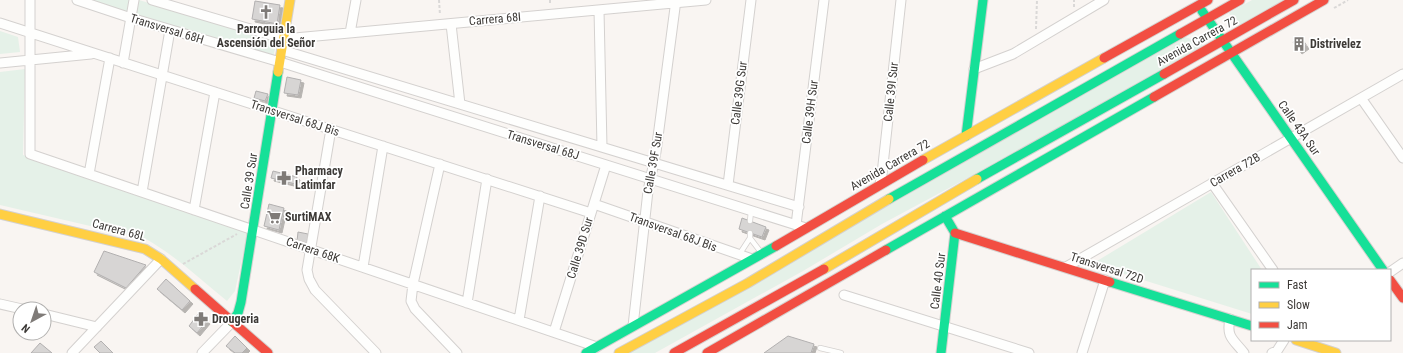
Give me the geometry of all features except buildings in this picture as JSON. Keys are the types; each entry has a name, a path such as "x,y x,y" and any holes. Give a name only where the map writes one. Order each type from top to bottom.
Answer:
{"main road":[{"name":"Calle 39 Sur","path":"232,322 238,313 241,302 290,0"},
{"path":"966,136 983,0"},
{"name":"Avenida Carrera 72","path":"586,353 762,254 880,184 1096,62 1196,3 1208,0"},
{"name":"Avenida Carrera 72","path":"619,353 772,270 845,225 1037,114 1240,0"},
{"name":"Avenida Carrera 72","path":"674,353 844,258 956,191 1080,120 1294,0"},
{"path":"707,353 1324,0"},
{"name":"Calle 43A Sur","path":"1196,3 1382,269"},
{"path":"1037,114 1096,62"},
{"path":"1080,120 1140,104"},
{"name":"Carrera 68L","path":"0,214 145,249 161,259 268,353"},
{"path":"945,216 955,233"},
{"name":"Transversal 72D","path":"955,233 1251,326"},
{"name":"Calle 40 Sur","path":"941,353 955,233"},
{"path":"1391,281 1403,298"},
{"path":"656,313 698,310"},
{"path":"1299,341 1332,352"}],"street":[{"path":"30,0 30,60"},
{"name":"Transversal 68H","path":"77,0 170,30 280,62"},
{"path":"123,62 134,0"},
{"name":"Transversal 68H","path":"152,0 284,39"},
{"path":"350,33 356,0"},
{"name":"Carrera 68I","path":"284,39 599,10 677,1 706,0"},
{"name":"Calle 39G Sur","path":"728,185 750,0"},
{"name":"Calle 39H Sur","path":"796,225 824,0"},
{"name":"Calle 39I Sur","path":"880,184 901,0"},
{"path":"974,69 1013,54 1104,0"},
{"name":"Calle 39F Sur","path":"633,326 644,222 677,1"},
{"path":"599,10 602,147"},
{"name":"Transversal 68J Bis","path":"0,23 540,196 644,222 752,259"},
{"path":"451,24 460,104"},
{"path":"142,192 170,30"},
{"name":"Transversal 68J","path":"282,50 799,207"},
{"path":"0,63 96,54"},
{"path":"89,174 110,58"},
{"name":"Carrera 68K","path":"30,60 30,154 597,347"},
{"name":"Transversal 68J","path":"280,62 806,228"},
{"name":"Carrera 72B","path":"1066,267 1403,74"},
{"path":"194,210 215,92"},
{"path":"1361,98 1403,158"},
{"path":"331,129 307,270 311,285 376,353"},
{"path":"363,267 383,146"},
{"path":"440,164 413,284 411,301 415,309 457,353"},
{"name":"Calle 39D Sur","path":"554,332 606,165"},
{"path":"467,302 487,179"},
{"path":"1212,183 1272,269"},
{"path":"519,320 540,196"},
{"path":"72,353 161,259"},
{"path":"1391,271 1403,263"},
{"path":"1082,353 1104,280"},
{"path":"844,295 1029,353"},
{"path":"0,304 12,307"},
{"path":"52,316 97,327"},
{"path":"1230,319 1227,330 1230,336 1244,353 1249,353"},
{"name":"Calle 39 Sur","path":"202,353 232,322"},
{"path":"1272,353 1277,351 1283,341"},
{"path":"1322,341 1332,352"}],"lane":[{"path":"750,221 751,210"},
{"path":"739,255 750,238 750,233"},
{"path":"750,238 762,254"},
{"path":"820,348 841,353"}],"path":[{"path":"439,0 440,25"},
{"path":"1036,40 1037,0"},
{"path":"181,265 239,233"}],"shaded area":[{"path":"82,0 139,0 277,41 273,57"},
{"path":"1252,0 1283,0 1238,28 1229,13"},
{"path":"0,31 18,37 20,52 0,54"},
{"path":"1185,37 1200,42 1203,46 990,166 882,224 803,271 655,353 629,353"},
{"path":"25,69 23,155 248,231 235,291 227,301 178,261 146,239 0,205 0,72"},
{"path":"1211,192 1261,269 1251,269 1251,314 1092,264"}],"traffic: fast":[{"path":"966,136 983,0"},
{"path":"1202,11 1382,269"},
{"path":"889,199 1180,34"},
{"path":"232,322 238,313 241,302 278,72"},
{"path":"977,179 1164,74"},
{"path":"886,250 1154,97"},
{"path":"941,353 955,233 945,216"},
{"path":"586,353 776,246"},
{"path":"1110,282 1251,326"}],"traffic: slow":[{"path":"278,72 290,0"},
{"path":"923,160 1104,58"},
{"path":"824,269 977,179"},
{"path":"619,353 748,283 889,199"},
{"path":"0,214 145,249 161,259 195,289"},
{"path":"1299,341 1336,353"}],"traffic: jam":[{"path":"1104,58 1208,0"},
{"path":"1180,34 1240,0"},
{"path":"1164,74 1294,0"},
{"path":"1154,97 1324,0"},
{"path":"776,246 923,160"},
{"path":"955,233 1110,282"},
{"path":"707,353 886,250"},
{"path":"674,353 824,269"},
{"path":"1391,281 1403,298"},
{"path":"195,289 268,353"}],"place":[{"name":"Parroguia la Ascensión del Señor","path":"266,12"},
{"name":"Distrivelez","path":"1299,44"},
{"name":"Pharmacy Latimfar","path":"284,178"},
{"name":"SurtiMAX","path":"274,217"},
{"name":"Drougeria","path":"201,319"}]}
